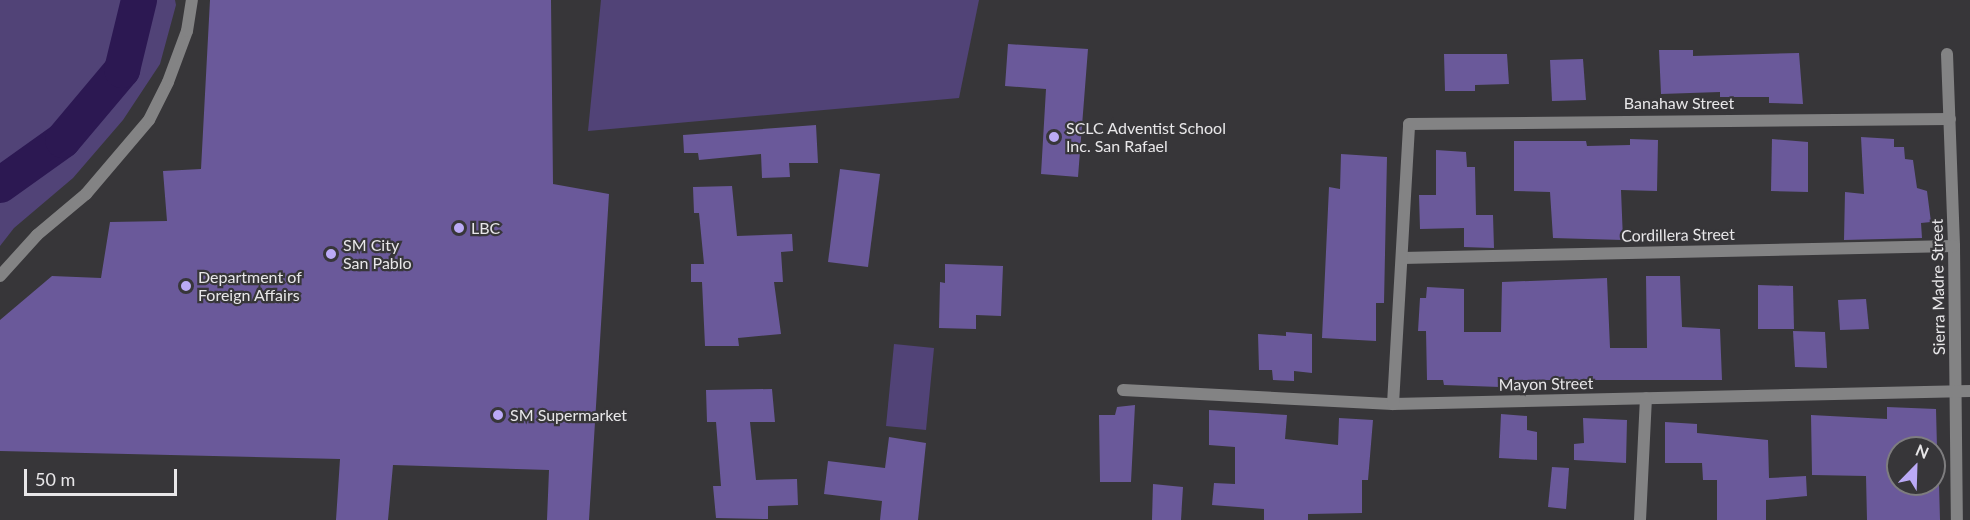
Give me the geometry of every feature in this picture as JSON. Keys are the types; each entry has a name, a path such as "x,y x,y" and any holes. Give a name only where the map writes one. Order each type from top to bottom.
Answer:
{"street":[{"path":"0,276 37,235 86,194 148,120 168,82 187,31 192,0"},
{"name":"Sierra Madre Street","path":"1947,54 1954,246 1957,520"},
{"name":"Banahaw Street","path":"1402,258 1409,124 1950,119"},
{"name":"Cordillera Street","path":"1402,258 1954,246"},
{"path":"1393,404 1402,258"},
{"name":"Mayon Street","path":"1123,390 1393,404 1970,391"},
{"path":"1640,520 1646,398"}],"shaded area":[{"path":"0,0 175,0 176,5 160,64 123,120 73,178 14,228 0,246"},
{"path":"601,0 979,0 959,98 588,131"},
{"path":"894,344 934,348 926,430 886,426"}],"building":[{"name":"SM City San Pablo","path":"210,0 551,0 553,184 609,194 589,520 547,520 549,470 393,465 388,520 336,520 340,459 0,451 0,320 52,276 101,278 110,222 167,221 163,171 201,169"},
{"path":"1008,44 1088,49 1078,177 1041,174 1046,89 1005,86"},
{"path":"1659,50 1693,50 1693,56 1799,53 1803,104 1769,103 1769,97 1720,97 1720,92 1661,94"},
{"path":"1444,54 1507,54 1509,84 1475,85 1475,91 1445,91"},
{"path":"1583,59 1586,100 1552,101 1550,60"},
{"path":"816,125 818,163 789,163 790,177 762,178 761,154 699,160 698,153 684,153 683,135"},
{"path":"1861,137 1894,139 1894,147 1904,147 1905,159 1913,160 1917,188 1927,191 1931,222 1921,223 1922,238 1844,240 1845,192 1864,194"},
{"path":"1630,139 1658,140 1657,191 1621,190 1623,240 1553,238 1550,192 1514,191 1514,141 1586,141 1587,146 1630,145"},
{"path":"1772,139 1808,142 1808,192 1771,191"},
{"path":"1436,150 1466,152 1467,167 1475,167 1476,215 1493,215 1494,248 1464,247 1464,228 1420,229 1419,195 1436,195"},
{"path":"1341,154 1387,157 1384,303 1376,303 1376,341 1322,338 1329,187 1340,189"},
{"path":"840,169 880,174 868,267 828,262"},
{"path":"732,186 737,236 792,234 793,251 781,252 783,282 774,282 781,334 738,338 739,346 705,346 702,282 691,282 691,264 704,264 699,213 694,213 693,187"},
{"path":"945,264 1003,266 1001,316 976,315 976,329 939,328 940,282 945,283"},
{"path":"1646,276 1680,276 1682,327 1720,329 1722,380 1499,380 1500,387 1444,385 1443,380 1427,380 1426,331 1418,331 1420,298 1426,298 1427,287 1464,289 1464,332 1501,332 1502,282 1607,278 1610,348 1647,348"},
{"path":"1758,285 1793,286 1794,329 1758,329"},
{"path":"1866,299 1869,329 1840,330 1838,300"},
{"path":"1793,331 1825,332 1827,368 1795,367"},
{"path":"1286,332 1312,334 1312,373 1294,371 1294,381 1273,380 1272,370 1259,370 1258,334 1286,336"},
{"path":"772,389 775,422 750,422 756,480 797,479 798,505 768,506 768,519 716,518 713,486 721,486 716,422 707,422 706,390"},
{"path":"1135,405 1131,482 1100,482 1099,415 1115,415 1117,407"},
{"path":"1887,407 1936,409 1937,436 1886,436 1886,496 1939,496 1940,520 1867,520 1866,476 1812,475 1811,415 1887,419"},
{"path":"1209,410 1287,415 1285,439 1338,445 1339,418 1373,420 1368,480 1362,480 1362,513 1308,514 1308,520 1264,520 1264,509 1212,505 1214,483 1235,484 1235,447 1209,445"},
{"path":"1501,414 1527,416 1527,430 1537,432 1537,460 1499,458"},
{"path":"1583,418 1627,420 1626,463 1574,460 1574,444 1584,443"},
{"path":"1665,422 1697,424 1697,433 1768,440 1769,478 1806,476 1807,496 1766,500 1766,520 1717,520 1717,480 1703,480 1702,463 1665,463"},
{"path":"889,437 926,443 918,520 880,520 882,501 824,494 828,461 885,468"},
{"path":"1552,467 1569,468 1566,509 1548,507"},
{"path":"1153,484 1183,487 1181,520 1152,520"}],"waterway":[{"path":"0,185 63,140 122,70 139,0"}],"place":[{"name":"SCLC Adventist School Inc. San Rafael","path":"1054,137"},
{"name":"LBC","path":"459,228"},
{"name":"SM City San Pablo","path":"331,254"},
{"name":"Department of Foreign Affairs","path":"186,286"},
{"name":"SM Supermarket","path":"498,415"}]}
